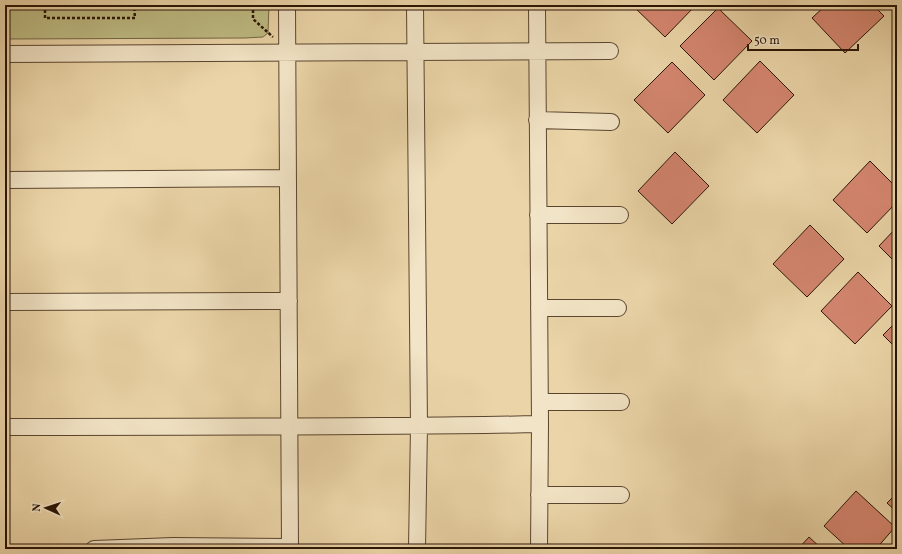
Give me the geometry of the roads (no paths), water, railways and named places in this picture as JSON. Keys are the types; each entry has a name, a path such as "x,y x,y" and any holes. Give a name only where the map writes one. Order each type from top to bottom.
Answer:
{"street":[{"path":"94,549 290,548 287,5"},
{"path":"415,5 419,426 417,549"},
{"path":"537,5 540,402 539,549"},
{"path":"5,54 610,51"},
{"path":"538,120 611,122"},
{"path":"5,180 288,178"},
{"path":"538,215 620,215"},
{"path":"5,302 289,301"},
{"path":"539,308 618,308"},
{"path":"540,402 621,402"},
{"path":"5,426 419,426 540,424"},
{"path":"539,495 621,495"}]}
